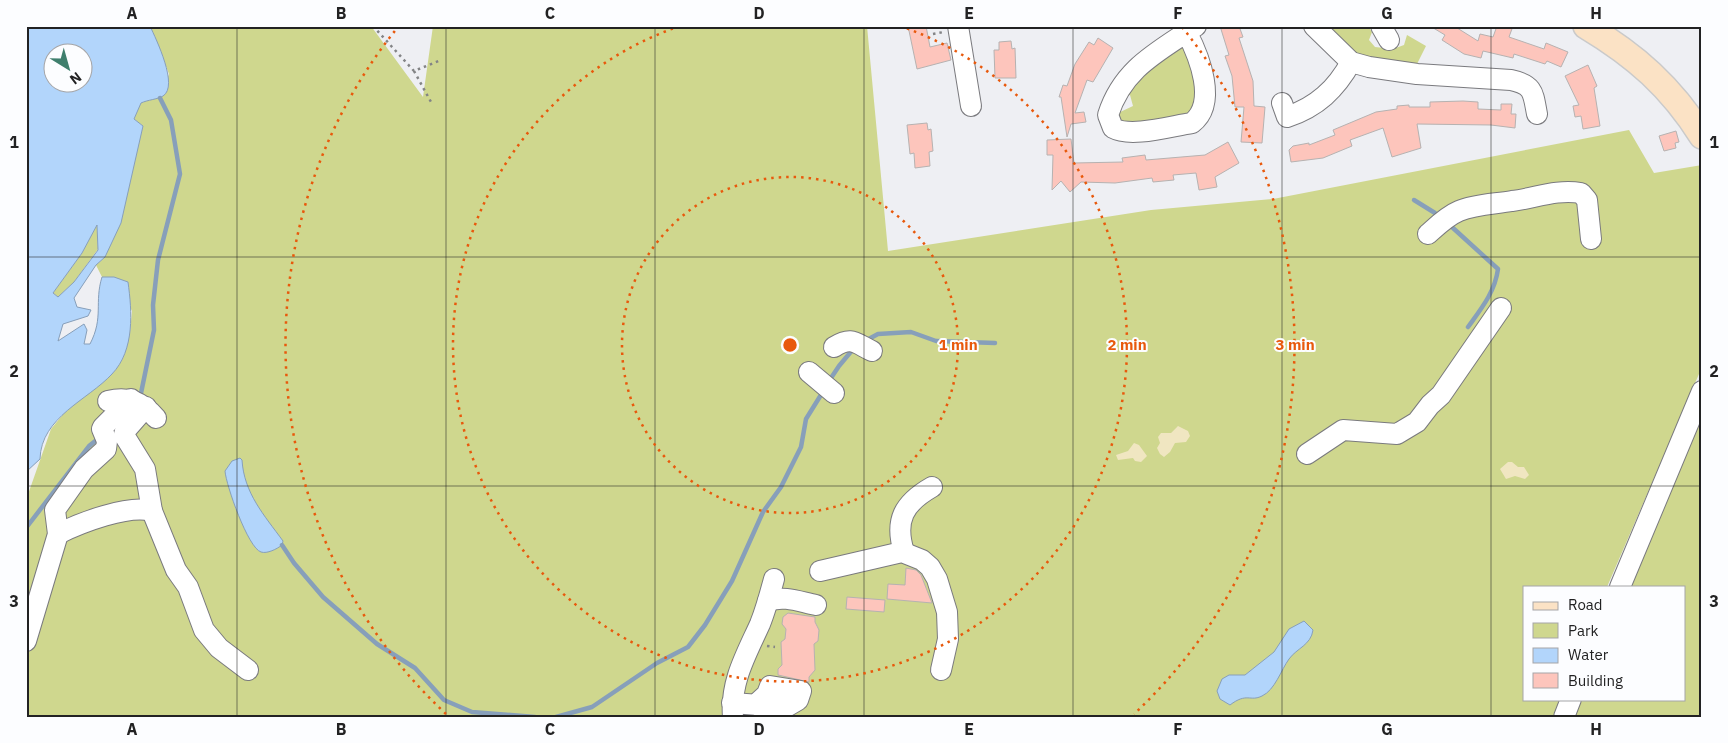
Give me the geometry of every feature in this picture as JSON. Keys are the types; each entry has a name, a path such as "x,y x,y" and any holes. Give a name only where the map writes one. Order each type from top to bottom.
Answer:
{"main road":[{"path":"1586,26 1630,56 1662,83 1676,98 1702,136"}],"street":[{"path":"958,26 971,106"},
{"path":"1314,26 1350,62 1416,74 1523,82 1531,89 1537,114"},
{"path":"1191,30 1204,82 1203,109 1199,118 1192,123 1137,131 1121,132 1113,128 1108,115 1123,82 1151,56 1191,30"},
{"path":"1282,103 1287,117 1302,112 1319,102 1337,84 1350,62"},
{"path":"1428,234 1448,217 1474,206 1517,201 1540,194 1573,192 1581,193 1587,200 1591,240"},
{"path":"1307,454 1343,430 1397,434 1418,422 1430,405 1441,395 1501,308"},
{"path":"834,346 843,341 863,346"},
{"path":"1620,586 1702,391"},
{"path":"108,401 119,398 141,405"},
{"path":"26,640 58,534 55,510 84,469 106,449 108,445 103,427 141,405"},
{"path":"141,405 124,435 145,469 152,511 176,570 188,587 204,630 219,648 248,670"},
{"path":"904,552 899,525 904,512 918,496 932,487"},
{"path":"58,534 71,527 119,513 146,509 152,511"},
{"path":"820,571 850,565 875,556 904,552 922,560 930,567 937,579 949,621 946,649 941,670"},
{"path":"756,704 732,710 736,676 768,601 774,579"},
{"path":"768,601 777,598 790,598 816,605"},
{"path":"1564,717 1571,700"}],"path":[{"path":"373,26 414,71 431,102"},
{"path":"414,71 441,60"}],"green space":[{"path":"150,26 371,26 423,97 433,26 867,26 888,251 1151,210 1273,199 1629,130 1654,173 1702,165 1702,367 1607,586 1523,586 1523,700 1560,700 1553,717 26,717 26,500 51,429 64,413 113,373 123,358 130,332 132,311 114,277 102,277 96,265 105,257 143,126 134,119 140,103 153,97 160,98 169,74"},
{"path":"1325,26 1368,26 1372,32 1369,40 1375,47 1393,49 1404,45 1407,35 1426,46 1416,66 1367,59 1345,49"},
{"path":"1183,46 1185,47 1198,91 1189,117 1122,124 1116,114 1133,106 1130,95 1126,96 1137,78"},
{"path":"97,224 98,249 74,282 58,297 53,293 82,253"},
{"path":"1702,414 1702,717 1573,717 1580,700 1686,700 1686,586 1628,586"}],"sand":[{"path":"1178,426 1188,431 1190,436 1186,442 1175,443 1170,452 1164,457 1157,448 1160,443 1158,437 1161,433 1171,433"},
{"path":"1134,443 1139,445 1147,456 1141,462 1135,461 1133,458 1118,460 1116,455 1128,451"},
{"path":"1508,462 1512,462 1518,467 1524,467 1529,475 1525,479 1515,476 1506,479 1500,469"}],"water":[{"path":"26,26 150,26 168,73 169,83 167,91 161,97 141,103 134,119 143,126 121,223 105,257 96,265 74,298 77,307 91,310 88,316 63,324 58,341 84,324 87,330 84,344 90,344 97,326 102,277 114,277 128,282 131,318 125,354 112,374 67,410 48,432 42,444 40,459 26,472","holes":["97,225 98,250 74,282 58,297 53,293 82,253"]},
{"path":"240,458 247,483 256,503 283,541 282,545 275,550 261,552 256,548 238,515 225,471 232,461"},
{"path":"1304,621 1313,630 1310,639 1292,655 1267,693 1258,698 1240,699 1230,705 1220,699 1217,691 1222,679 1229,675 1245,675 1274,652 1289,629"}],"building":[{"path":"908,26 926,26 930,47 947,43 951,60 917,69"},
{"path":"1220,26 1239,26 1243,37 1239,38 1253,81 1254,106 1265,107 1262,143 1241,142 1244,107 1235,107 1232,76 1225,56 1229,55"},
{"path":"1430,26 1454,26 1478,41 1480,34 1493,37 1497,26 1513,26 1509,37 1544,49 1546,43 1568,52 1561,67 1547,61 1545,64 1514,54 1513,58 1483,51 1481,58 1464,54 1442,40 1445,35"},
{"path":"1098,38 1113,48 1093,82 1087,80 1075,113 1084,112 1086,122 1071,124 1067,137 1061,97 1059,97 1063,85 1067,86 1075,64 1089,42 1094,45"},
{"path":"1011,41 1012,49 1015,48 1016,78 995,78 994,50 999,50 999,42"},
{"path":"1588,65 1597,86 1594,88 1600,126 1583,129 1581,116 1575,117 1573,106 1579,105 1565,76"},
{"path":"1430,102 1478,102 1478,109 1501,110 1501,104 1512,104 1511,114 1516,114 1515,128 1491,125 1417,124 1421,148 1392,157 1383,128 1350,140 1352,146 1323,158 1291,162 1289,150 1293,146 1309,143 1309,145 1335,135 1333,130 1376,112 1397,109 1397,106 1430,107"},
{"path":"927,123 928,130 931,129 933,151 929,152 930,166 915,168 914,153 910,154 907,125"},
{"path":"1676,131 1679,142 1675,143 1676,148 1664,151 1659,136"},
{"path":"1071,139 1074,163 1123,162 1122,158 1145,155 1146,160 1205,155 1228,142 1239,163 1215,177 1217,187 1199,190 1196,173 1173,175 1174,180 1153,182 1152,178 1115,183 1081,182 1070,192 1061,181 1052,190 1053,155 1047,155 1047,140"},
{"path":"906,568 916,570 921,575 932,603 887,599 888,584 905,585"},
{"path":"847,597 885,600 884,612 846,609"},
{"path":"788,613 815,617 819,630 818,641 814,644 815,670 809,677 809,682 778,675 778,669 782,665 781,642 785,639 786,629 782,624 783,617"}],"waterway":[{"path":"140,398 154,330 153,305 158,260 180,174 171,120 160,98"},
{"path":"1414,200 1435,213"},
{"path":"1453,228 1498,269 1491,293 1468,327"},
{"path":"865,341 878,334 911,332 936,341 995,343"},
{"path":"829,381 854,348"},
{"path":"556,717 592,707 657,663 688,647 705,625 732,581 763,512 781,487 801,447 806,419 824,390"},
{"path":"26,528 89,446 99,438"},
{"path":"282,545 294,563 323,597 377,644 415,668 444,700 472,712 535,717"}]}
